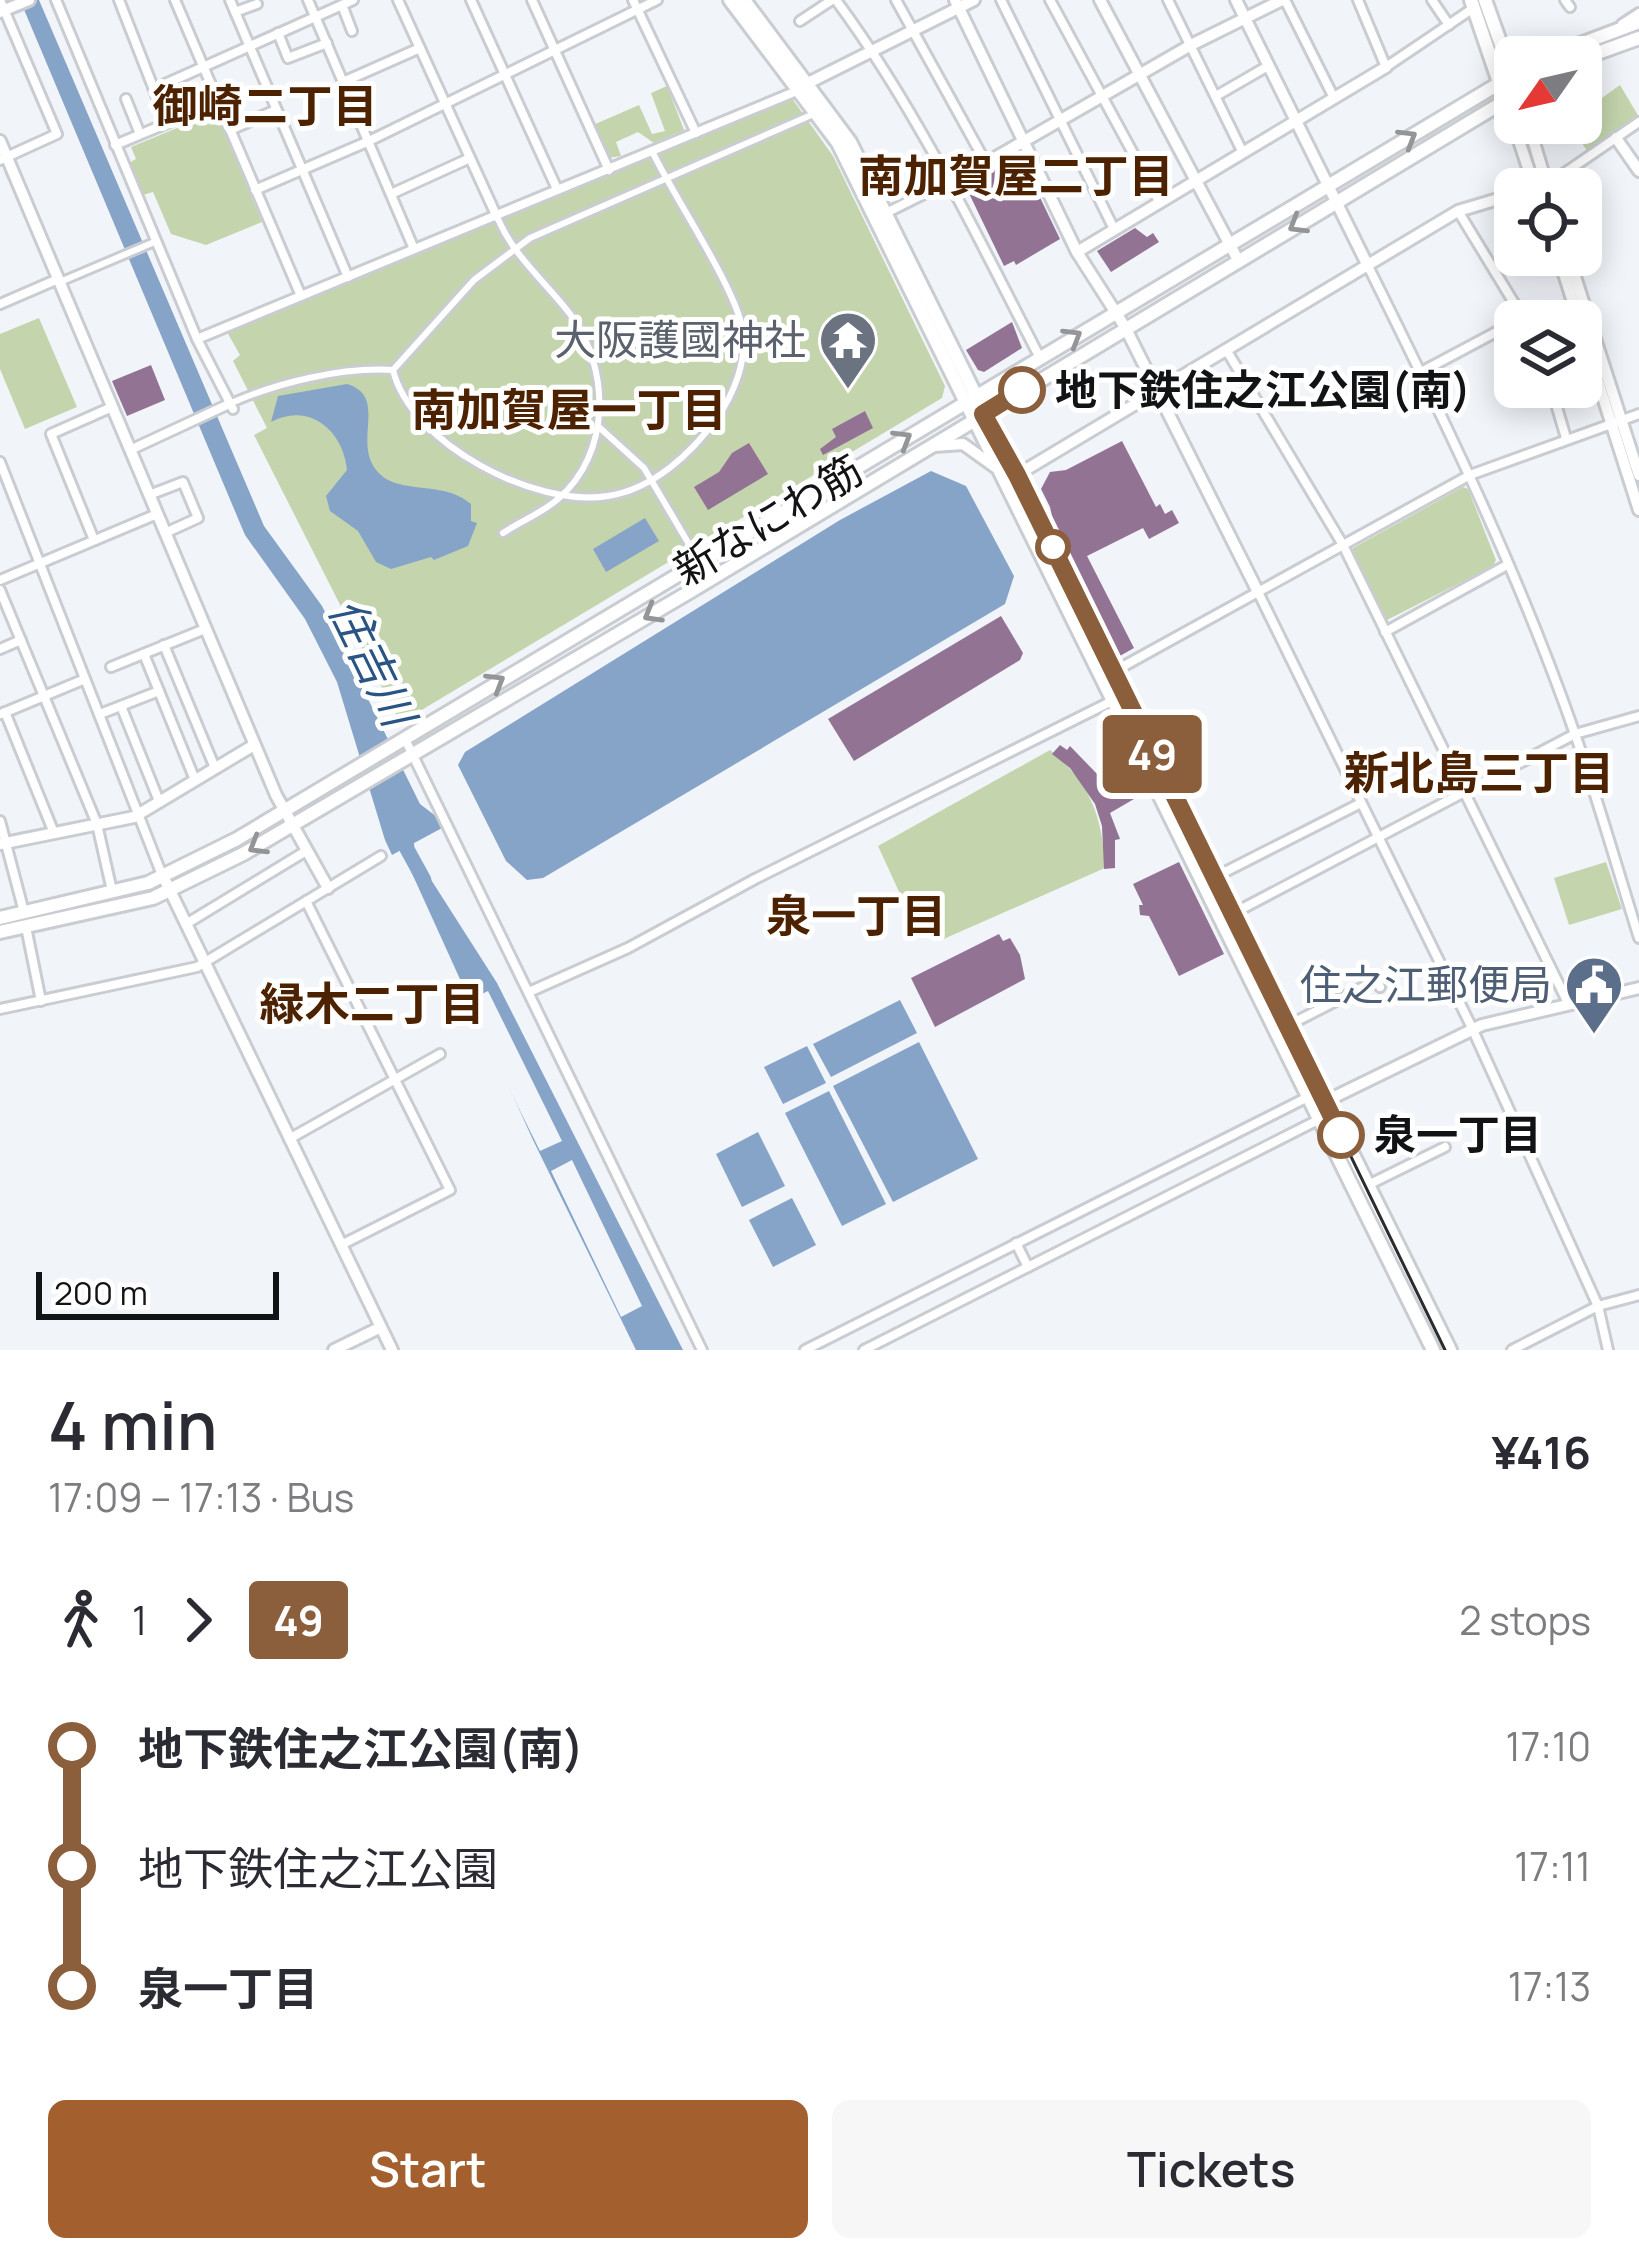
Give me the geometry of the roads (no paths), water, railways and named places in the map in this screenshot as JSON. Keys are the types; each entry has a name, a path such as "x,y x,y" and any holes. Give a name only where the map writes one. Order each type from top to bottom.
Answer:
{"main road":[{"path":"730,0 803,87"},
{"path":"744,0 838,143 879,216 968,400 1017,475 1450,1350"},
{"path":"1477,3 1494,42"},
{"path":"1598,36 1639,22"},
{"path":"1602,51 1639,41"},
{"name":"新なにわ筋","path":"0,932 163,876 283,810 1494,88"},
{"name":"新なにわ筋","path":"0,918 25,920 124,907 169,890 292,825 1494,108"},
{"path":"978,418 995,466 1433,1350"}],"street":[{"path":"3,159 57,134 4,8 29,0"},
{"path":"56,0 196,339 229,406"},
{"path":"119,0 166,123"},
{"path":"175,0 301,296"},
{"path":"230,0 348,277"},
{"path":"308,0 414,249"},
{"path":"154,88 353,0"},
{"path":"398,0 512,250 585,338 596,368 600,428 563,496 503,533"},
{"path":"471,0 557,189"},
{"path":"532,0 609,170"},
{"path":"256,190 446,104 636,4 657,0"},
{"path":"800,21 834,0 874,51 949,181 1040,358"},
{"path":"896,0 986,163"},
{"path":"196,339 803,87 957,4 974,0"},
{"path":"1001,0 1115,230"},
{"path":"1050,0 1160,203"},
{"path":"1100,0 1238,260"},
{"path":"1168,0 1243,153"},
{"path":"1236,0 1470,475 1575,734 1639,938"},
{"path":"879,216 1023,143 1244,16 1283,0 1334,98"},
{"path":"1358,0 1386,67"},
{"path":"1432,0 1449,25"},
{"path":"1078,252 1386,67 1477,3"},
{"path":"235,12 257,4"},
{"path":"636,4 696,133"},
{"path":"957,4 1078,252 1125,327 1472,1028 1598,1306 1607,1350"},
{"path":"342,5 352,31"},
{"path":"1610,31 1639,13"},
{"path":"278,33 288,58 327,43"},
{"path":"344,82 420,48"},
{"path":"1216,95 1268,66"},
{"path":"126,99 140,134"},
{"path":"115,145 218,102"},
{"path":"230,130 276,110"},
{"path":"393,370 474,280 554,224 808,116"},
{"path":"1570,168 1639,122"},
{"path":"1616,139 1639,171"},
{"path":"0,140 3,159 254,745 283,810 328,888"},
{"path":"393,370 405,403 458,451 485,467 563,496 608,496 650,481 697,445 729,401 743,332 725,288 652,152"},
{"path":"391,194 470,158"},
{"path":"1017,475 1458,212 1494,201"},
{"path":"1458,212 1508,300"},
{"path":"0,304 150,244"},
{"path":"1574,276 1639,510"},
{"path":"1421,372 1494,334"},
{"path":"1227,351 1343,545 1569,1005"},
{"path":"130,449 256,392 368,368 393,370"},
{"path":"1602,384 1639,476"},
{"path":"94,539 51,434 112,407"},
{"path":"1557,408 1566,438"},
{"path":"1112,672 1470,475 1639,414"},
{"path":"600,428 632,454 693,551"},
{"path":"932,446 963,444 995,466"},
{"path":"0,462 169,890 392,1350"},
{"path":"149,495 183,482 198,518 165,533"},
{"path":"0,580 157,514"},
{"path":"1385,632 1507,565"},
{"path":"0,590 97,824 112,893"},
{"path":"110,667 205,629"},
{"path":"0,649 21,640"},
{"path":"164,646 215,768"},
{"path":"144,654 195,780"},
{"path":"55,833 2,713 85,679"},
{"path":"100,714 159,691"},
{"path":"529,992 628,948 791,860 1112,701"},
{"path":"121,706 159,801"},
{"path":"1232,914 1575,734 1639,716"},
{"path":"400,740 703,1350"},
{"path":"4,843 139,813 254,745"},
{"path":"1214,878 1359,804"},
{"path":"0,821 41,1000"},
{"path":"186,924 306,850"},
{"path":"0,1009 204,963 381,856"},
{"path":"306,902 450,1190 339,1245"},
{"path":"1287,1026 1377,980 1380,987"},
{"path":"805,1350 1307,1097 1324,1102 1472,1028 1639,988"},
{"path":"288,1140 440,1054"},
{"path":"863,1350 1318,1120 1324,1102"},
{"path":"1367,1186 1445,1147"},
{"path":"1016,1243 1028,1267"},
{"path":"1512,1350 1598,1306 1639,1295"},
{"path":"334,1350 379,1328"}],"water":[{"path":"20,0 39,0 264,526 322,606 420,804 437,817 442,828 392,855 337,682 305,619 245,535"},
{"path":"347,384 365,398 367,443 374,467 393,482 446,492 471,504 471,521 477,523 468,546 434,560 391,569 376,562 358,531 330,511 326,496 347,470 331,431 298,415 271,422 278,396"},
{"path":"931,471 966,486 1014,576 1005,604 543,878 527,880 506,861 458,765 465,752 840,520"},
{"path":"645,518 659,541 606,572 593,549"},
{"path":"421,864 497,983 683,1350 636,1350 533,1140 410,869"},
{"path":"900,1000 917,1033 831,1077 813,1044"},
{"path":"919,1042 978,1159 893,1202 833,1086"},
{"path":"807,1046 826,1083 783,1104 764,1067"},
{"path":"829,1091 886,1204 842,1226 785,1113"},
{"path":"758,1132 785,1186 742,1207 716,1154"},
{"path":"792,1198 816,1245 773,1267 749,1220"}],"waterway":[{"name":"住吉川","path":"405,830 407,849 424,880"}],"tram line":[{"path":"1001,446 1445,1350"}],"place":[{"name":"地下鉄住之江公園(南)","path":"1022,390"},
{"name":"大阪護國神社","path":"848,391"},
{"name":"住之江郵便局","path":"1594,1036"},
{"name":"泉一丁目","path":"1341,1135"}],"district":[{"name":"御崎二丁目","path":"265,106"},
{"name":"南加賀屋二丁目","path":"1016,176"},
{"name":"南加賀屋一丁目","path":"569,410"},
{"name":"新北島三丁目","path":"1479,773"},
{"name":"泉一丁目","path":"856,916"},
{"name":"緑木二丁目","path":"372,1004"}]}
